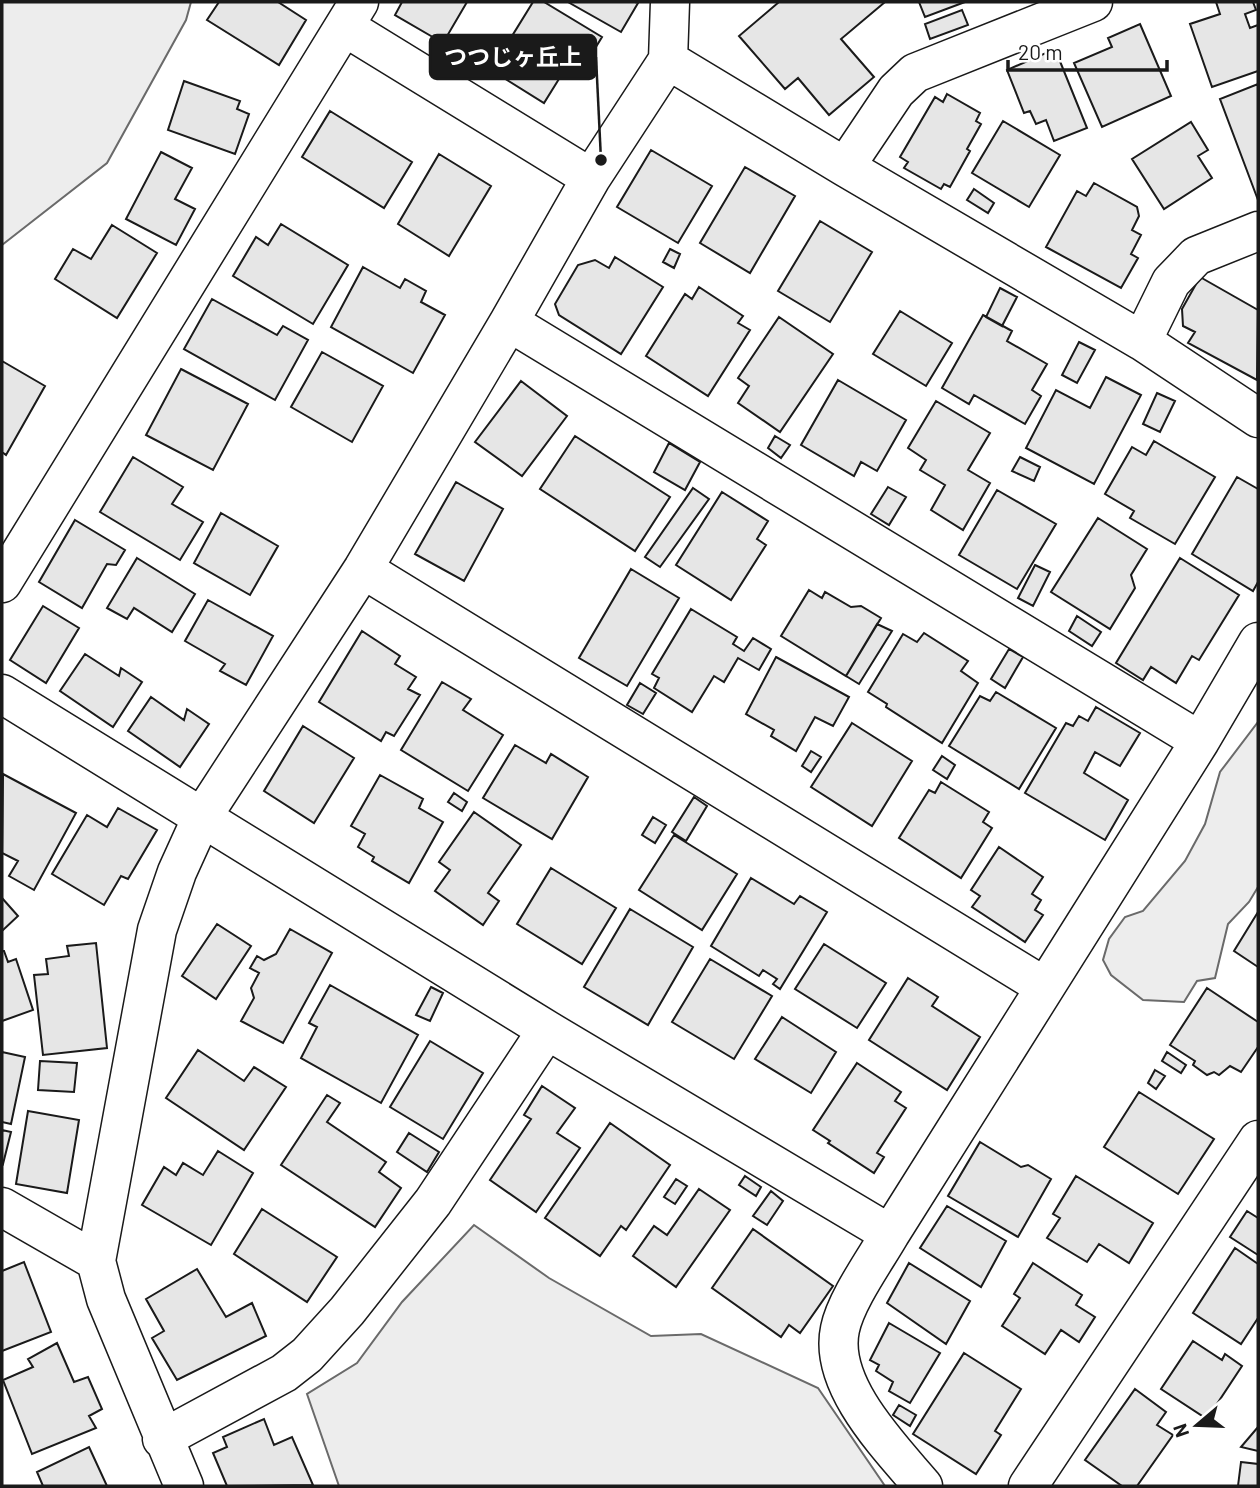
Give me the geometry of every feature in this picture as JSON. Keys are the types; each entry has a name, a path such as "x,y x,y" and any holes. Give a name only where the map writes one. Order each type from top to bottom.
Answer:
{"street":[{"path":"184,1486 162,1439 106,1299 96,1261 157,930 177,873 202,817 363,569 591,178 668,60 670,2"},
{"path":"845,167 896,91 915,73 1093,2"},
{"path":"2,583 352,14 591,178"},
{"path":"668,60 1142,341 1258,418"},
{"path":"1142,341 1171,282 1196,256 1258,231"},
{"path":"509,322 1199,741"},
{"path":"363,569 1045,986"},
{"path":"923,1486 884,1443 847,1380 838,1349 840,1329 846,1311 890,1234 1199,741 1258,642"},
{"path":"2,694 547,1030 890,1234"},
{"path":"162,1439 284,1373 307,1355 347,1311 433,1202 547,1030"},
{"path":"1028,1486 1258,1140"},
{"path":"2,1207 96,1261"}],"shaded area":[{"path":"2,2 191,2 186,20 107,163 2,245"},
{"path":"1258,722 1258,887 1249,902 1228,924 1215,978 1197,981 1184,1002 1143,1000 1111,975 1103,960 1109,939 1125,917 1143,911 1185,861 1205,824 1220,772"},
{"path":"474,1225 549,1278 651,1336 701,1334 818,1388 885,1486 339,1486 307,1394 357,1363 402,1302"}],"building":[{"path":"219,2 278,2 306,20 279,65 207,20"},
{"path":"402,2 467,2 443,43 395,15"},
{"path":"533,2 544,2 602,37 580,73 567,66 544,103 491,70"},
{"path":"568,2 635,2 638,3 621,32"},
{"path":"779,2 885,2 841,39 874,77 829,115 798,78 785,89 739,36"},
{"path":"919,2 965,2 925,17"},
{"path":"1216,2 1253,2 1256,10 1245,14 1250,28 1258,25 1258,71 1212,87 1190,24 1220,14"},
{"path":"962,10 968,25 930,39 925,24"},
{"path":"1140,24 1171,96 1102,127 1074,63 1112,47 1108,38"},
{"path":"1055,49 1087,128 1054,141 1046,120 1036,124 1030,111 1024,113 1007,70"},
{"path":"184,81 240,101 237,109 249,114 235,154 168,130"},
{"path":"1258,84 1258,200 1220,99"},
{"path":"947,94 980,113 976,121 981,124 950,187 944,184 941,189 904,168 908,162 900,157 935,97 943,102"},
{"path":"330,111 412,162 384,208 302,157"},
{"path":"1003,121 1060,155 1029,207 972,173"},
{"path":"1191,122 1208,150 1198,156 1212,178 1164,209 1132,159"},
{"path":"651,150 712,186 678,243 617,207"},
{"path":"161,152 192,168 175,199 195,209 176,245 126,219"},
{"path":"439,154 491,186 449,256 398,224"},
{"path":"745,167 795,196 750,273 700,243"},
{"path":"1094,183 1137,207 1139,216 1132,230 1141,235 1131,254 1138,258 1121,288 1046,247 1077,191 1086,196"},
{"path":"974,189 994,203 988,213 967,200"},
{"path":"820,221 872,252 830,322 778,291"},
{"path":"281,224 348,265 313,324 233,276 256,237 268,245"},
{"path":"112,225 157,253 117,318 55,279 73,249 91,259"},
{"path":"670,249 680,254 674,268 663,262"},
{"path":"615,257 663,287 621,354 559,315 555,304 578,265 595,260 609,268"},
{"path":"363,267 400,288 405,279 426,291 421,302 445,315 413,373 331,327"},
{"path":"1200,277 1258,310 1257,380 1188,343 1195,332 1183,326 1182,309"},
{"path":"699,287 743,316 738,323 750,330 708,396 646,356 685,294 692,299"},
{"path":"1000,288 1017,297 1002,326 986,317"},
{"path":"212,299 277,335 283,326 308,340 275,400 184,349"},
{"path":"900,311 952,343 926,386 873,354"},
{"path":"983,315 1012,331 1007,341 1047,364 1032,390 1041,396 1025,424 974,395 969,404 942,388"},
{"path":"779,317 833,354 780,432 738,403 749,386 738,378"},
{"path":"1079,342 1095,350 1077,383 1062,375"},
{"path":"322,352 383,386 352,442 291,407"},
{"path":"2,361 45,386 6,455 2,452"},
{"path":"181,369 248,404 213,470 146,435"},
{"path":"1106,377 1141,395 1094,484 1026,448 1056,390 1090,408"},
{"path":"838,380 906,420 877,471 861,462 854,476 801,445"},
{"path":"521,381 567,416 522,476 475,442"},
{"path":"1157,393 1175,401 1160,432 1143,424"},
{"path":"936,401 990,433 968,470 990,483 963,530 931,510 945,485 920,470 926,460 908,448"},
{"path":"575,436 670,497 635,551 540,489"},
{"path":"775,436 790,445 781,458 768,448"},
{"path":"1154,441 1215,477 1175,544 1130,518 1134,511 1105,494 1132,447 1146,455"},
{"path":"669,443 700,462 685,490 654,472"},
{"path":"133,457 183,487 172,504 203,522 180,560 100,512"},
{"path":"1020,457 1040,467 1034,481 1012,471"},
{"path":"1237,477 1258,489 1258,582 1253,591 1192,554"},
{"path":"456,482 503,509 464,581 415,554"},
{"path":"888,487 906,497 889,525 871,514"},
{"path":"693,488 709,499 660,567 645,557"},
{"path":"997,490 1056,524 1017,589 959,555"},
{"path":"722,492 768,521 757,539 766,545 731,600 676,565"},
{"path":"221,513 278,546 250,595 194,563"},
{"path":"1098,518 1147,549 1131,575 1135,588 1110,629 1051,592"},
{"path":"75,520 125,550 116,565 107,564 82,608 39,582"},
{"path":"137,558 195,594 172,632 134,608 127,619 107,608"},
{"path":"1180,558 1239,595 1199,660 1192,656 1176,683 1151,667 1143,680 1116,663"},
{"path":"1035,565 1050,572 1033,606 1018,598"},
{"path":"631,569 679,598 627,686 579,658"},
{"path":"809,590 822,598 825,592 851,607 861,606 881,618 846,676 781,636"},
{"path":"208,600 273,636 246,685 220,671 225,664 185,641"},
{"path":"43,606 79,628 46,683 10,660"},
{"path":"691,609 737,637 733,644 744,651 753,638 771,649 759,670 738,658 724,682 714,676 692,712 654,688 659,678 652,674"},
{"path":"1077,616 1101,632 1092,646 1069,631"},
{"path":"877,624 892,631 859,684 846,676"},
{"path":"362,631 400,656 395,664 416,677 408,689 420,695 394,736 386,732 381,741 319,702"},
{"path":"924,633 968,661 961,671 978,683 942,743 886,707 887,704 868,692 903,634 917,642"},
{"path":"1009,649 1023,657 1005,688 991,679"},
{"path":"85,654 119,676 121,668 142,682 113,727 60,691"},
{"path":"776,657 849,697 833,726 815,717 796,751 771,736 774,730 746,714"},
{"path":"442,682 471,699 463,710 503,735 468,791 401,750"},
{"path":"640,683 656,693 643,714 627,705"},
{"path":"996,692 1056,728 1019,789 949,746 980,696 990,701"},
{"path":"151,697 184,720 187,709 209,724 180,767 128,731"},
{"path":"1096,707 1140,733 1120,766 1095,752 1084,773 1128,800 1105,840 1025,793 1066,723 1073,726 1079,716 1088,721"},
{"path":"852,723 912,761 872,826 811,787"},
{"path":"303,726 354,758 314,823 264,791"},
{"path":"515,745 546,763 551,754 588,777 552,839 483,798"},
{"path":"811,751 821,757 811,772 802,766"},
{"path":"942,756 955,765 947,779 933,770"},
{"path":"3,774 76,813 34,890 9,876 18,861 2,853"},
{"path":"380,775 423,799 419,808 443,822 409,883 372,861 374,857 358,847 365,834 351,826"},
{"path":"941,782 989,812 983,822 992,828 961,878 899,838 929,790 935,793"},
{"path":"454,793 467,802 462,811 448,802"},
{"path":"694,797 707,806 686,841 672,832"},
{"path":"118,808 157,830 128,879 121,876 104,905 52,874 87,815 107,827"},
{"path":"474,812 521,845 488,893 499,901 483,925 435,891 450,870 439,862"},
{"path":"653,817 666,825 655,843 642,835"},
{"path":"674,835 737,874 702,930 639,890"},
{"path":"999,847 1043,877 1032,894 1041,900 1035,910 1043,915 1025,942 972,907 980,896 971,890"},
{"path":"551,868 616,908 582,964 517,924"},
{"path":"751,878 794,904 800,896 827,912 780,989 773,984 777,979 763,970 759,976 711,946"},
{"path":"2,898 18,916 2,931"},
{"path":"630,909 693,947 648,1025 584,987"},
{"path":"1258,912 1258,967 1234,951"},
{"path":"217,924 251,946 216,999 182,976"},
{"path":"290,929 332,953 283,1043 241,1021 254,998 251,988 259,973 250,968 257,956 264,960 276,954"},
{"path":"96,943 107,1048 43,1055 34,975 48,974 46,959 69,956 67,946"},
{"path":"824,944 886,983 857,1028 795,989"},
{"path":"2,951 8,962 16,959 33,1010 2,1021"},
{"path":"710,959 772,996 734,1059 672,1022"},
{"path":"908,978 938,997 932,1006 980,1037 947,1090 869,1040"},
{"path":"330,985 418,1035 381,1103 301,1058 317,1027 309,1023"},
{"path":"431,987 443,993 430,1021 416,1015"},
{"path":"1207,988 1258,1022 1258,1047 1241,1072 1230,1066 1219,1075 1214,1072 1207,1075 1193,1065 1195,1061 1170,1045"},
{"path":"782,1017 836,1052 811,1093 755,1059"},
{"path":"430,1041 483,1073 443,1139 390,1107"},
{"path":"198,1050 244,1081 254,1067 286,1087 244,1150 166,1098"},
{"path":"2,1052 25,1057 11,1124 2,1122"},
{"path":"1167,1052 1186,1065 1181,1073 1162,1061"},
{"path":"40,1061 77,1063 74,1092 38,1090"},
{"path":"857,1063 901,1092 895,1101 906,1108 877,1153 884,1157 874,1173 813,1130"},
{"path":"1155,1070 1165,1076 1156,1089 1148,1083"},
{"path":"542,1086 575,1108 557,1133 580,1148 536,1212 490,1180 531,1119 524,1115"},
{"path":"1139,1092 1214,1139 1178,1194 1104,1147"},
{"path":"327,1095 340,1103 327,1122 386,1162 379,1172 401,1188 375,1227 281,1165"},
{"path":"28,1111 79,1120 67,1193 16,1184"},
{"path":"610,1123 670,1165 626,1230 621,1226 600,1256 545,1218"},
{"path":"2,1130 11,1132 3,1164 2,1163"},
{"path":"409,1133 439,1152 427,1172 397,1152"},
{"path":"980,1142 1021,1167 1028,1165 1051,1179 1018,1237 948,1196"},
{"path":"218,1151 253,1173 211,1245 142,1205 164,1167 176,1175 183,1163 203,1175"},
{"path":"745,1176 761,1187 756,1196 739,1185"},
{"path":"1076,1176 1153,1223 1129,1263 1099,1244 1087,1262 1047,1238 1060,1218 1053,1214"},
{"path":"676,1179 687,1186 675,1204 664,1197"},
{"path":"699,1189 730,1210 676,1287 633,1256 654,1226 667,1235"},
{"path":"771,1191 783,1201 767,1225 753,1216"},
{"path":"947,1206 1006,1241 981,1287 920,1248"},
{"path":"262,1209 337,1257 307,1302 234,1254"},
{"path":"1247,1211 1258,1218 1258,1255 1230,1237"},
{"path":"753,1229 833,1286 800,1333 789,1325 781,1337 712,1288"},
{"path":"1235,1248 1258,1264 1258,1318 1241,1344 1193,1313"},
{"path":"24,1262 51,1332 2,1351 2,1271"},
{"path":"909,1263 970,1301 946,1344 887,1303"},
{"path":"1033,1263 1082,1295 1076,1305 1095,1317 1079,1342 1061,1330 1045,1354 1002,1326 1020,1298 1014,1294"},
{"path":"197,1269 226,1317 252,1303 266,1336 177,1380 152,1338 164,1331 146,1299"},
{"path":"889,1323 940,1353 910,1403 889,1391 893,1382 876,1371 879,1365 870,1360"},
{"path":"1193,1341 1222,1360 1225,1354 1242,1366 1207,1419 1161,1389"},
{"path":"57,1343 74,1382 88,1377 102,1409 89,1416 96,1428 32,1454 3,1380 33,1367 28,1359"},
{"path":"964,1353 1021,1389 995,1431 1001,1435 976,1474 913,1434"},
{"path":"1135,1389 1166,1412 1157,1425 1173,1435 1137,1486 1122,1486 1085,1460"},
{"path":"899,1405 916,1415 910,1426 893,1415"},
{"path":"264,1419 274,1445 292,1437 313,1485 227,1486 213,1453 227,1447 223,1437"},
{"path":"1258,1427 1258,1451 1241,1447"},
{"path":"89,1447 107,1486 43,1486 37,1472"},
{"path":"1241,1462 1258,1464 1258,1486 1238,1486"}],"place":[{"name":"つつじヶ丘上","path":"601,160"}]}
